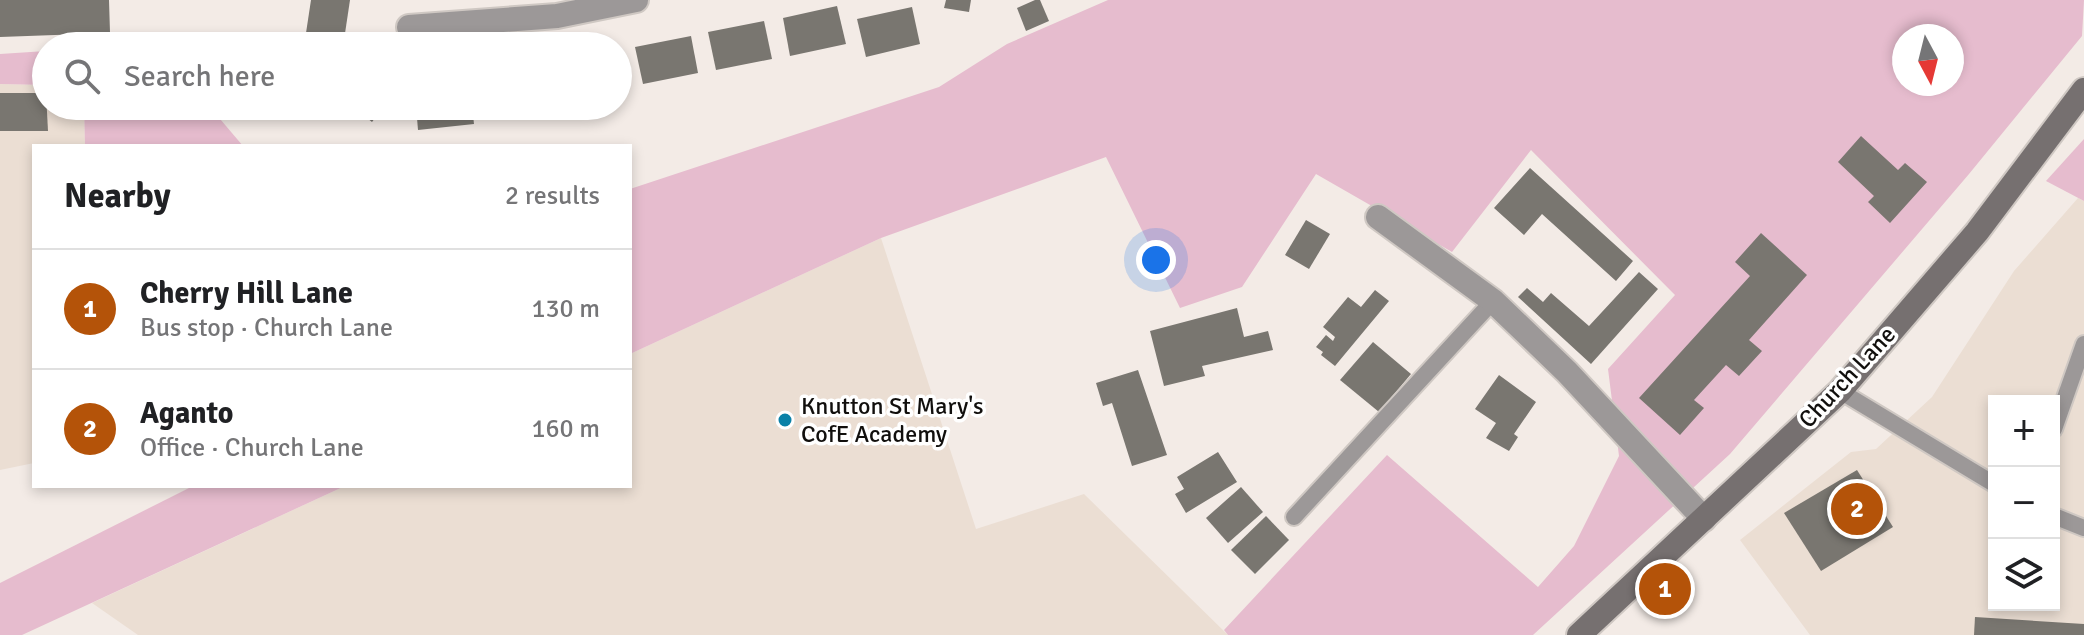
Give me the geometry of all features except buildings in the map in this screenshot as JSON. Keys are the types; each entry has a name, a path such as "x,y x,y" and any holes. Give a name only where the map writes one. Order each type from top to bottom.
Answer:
{"main road":[{"name":"Church Lane","path":"1579,635 1840,391 1977,232 2084,90"}],"street":[{"path":"409,27 636,0"},
{"path":"1378,217 1493,301 1567,372 1704,519"}],"lane":[{"path":"1294,517 1493,301"},
{"path":"2060,412 2084,344"},
{"path":"1840,391 1988,480"},
{"path":"2060,518 2084,528"}],"shaded area":[{"path":"1108,0 2084,0 2082,36 1969,174 1730,454 1533,635 1228,635 1224,630 1387,455 1538,587 1574,546 1619,456 1608,369 1675,295 1531,150 1452,252 1316,174 1242,287 1180,308 1106,157 881,238 632,353 632,188 939,87 1007,44"},
{"path":"32,52 32,85 0,84 0,54"},
{"path":"0,84 32,85 32,120 84,120 85,144 32,144 32,463 0,470"},
{"path":"84,120 221,120 241,144 85,144"},
{"path":"2084,139 2084,201 2046,181"},
{"path":"2078,198 2084,201 2084,635 1810,635 1740,540 1851,452 1876,449 1932,397 2014,271"},
{"name":"Knutton St Mary's CofE Academy","path":"881,238 976,529 1084,494 1228,635 138,635 92,603 341,488 632,488 632,353"},
{"path":"189,488 341,488 22,635 0,635 0,583"}],"place":[{"name":"Knutton St Mary's CofE Academy","path":"785,420"},
{"name":"Aganto","path":"1857,509"},
{"name":"Cherry Hill Lane","path":"1665,589"}]}
